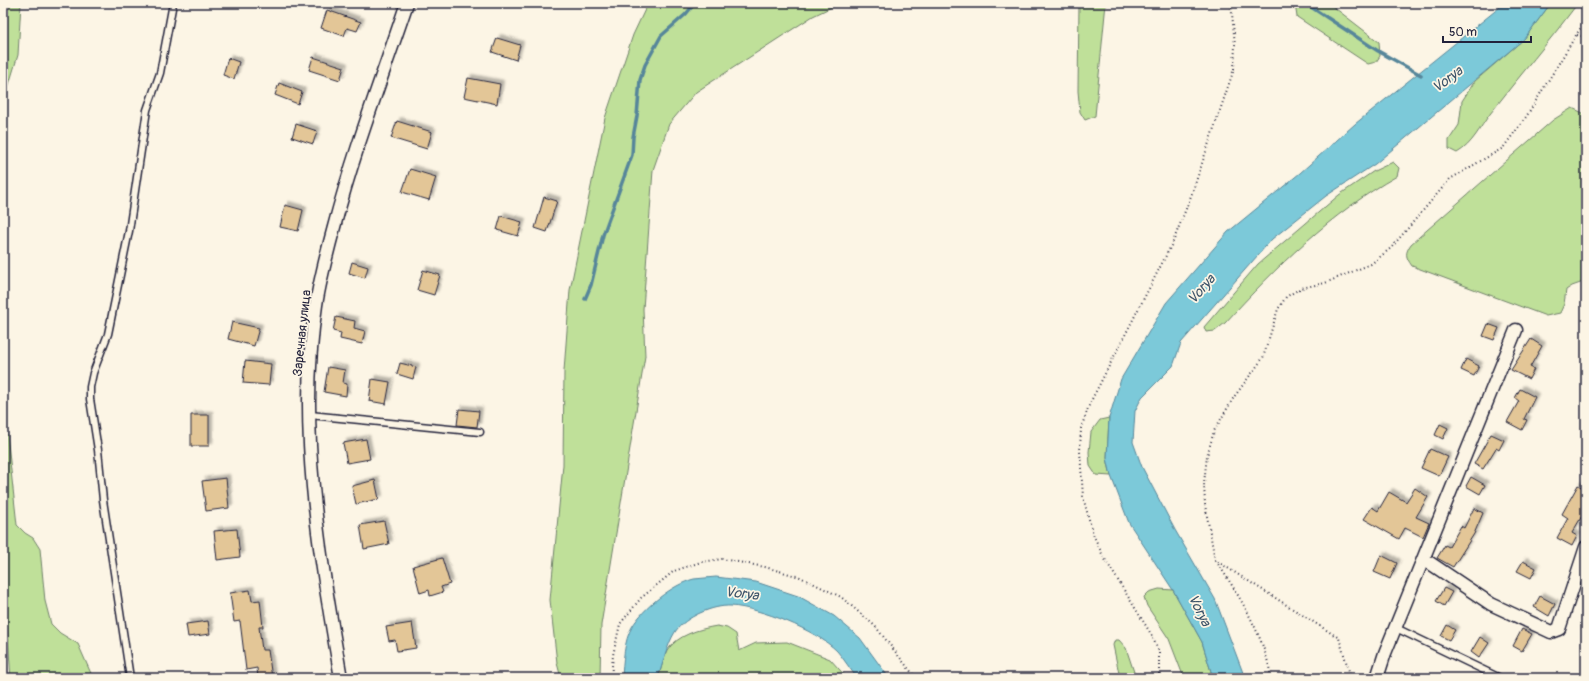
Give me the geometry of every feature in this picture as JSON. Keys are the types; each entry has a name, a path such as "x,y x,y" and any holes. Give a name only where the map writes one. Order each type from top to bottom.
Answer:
{"street":[{"name":"Заречная улица","path":"341,678 314,502 310,458 312,343 316,305 325,260 344,188 407,3"},
{"path":"1378,678 1396,628 1516,330"},
{"path":"1424,559 1491,604 1551,632 1559,629 1586,547"}],"lane":[{"path":"130,678 103,500 98,450 90,400 90,387 93,373 108,334 129,231 146,110 160,73 173,3"},
{"path":"310,415 480,432"},
{"path":"1396,628 1498,677"}],"path":[{"path":"1159,678 1159,652 1151,634 1103,556 1093,534 1083,497 1080,451 1081,428 1090,403 1173,242 1191,196 1234,69 1235,45 1231,3"},
{"path":"1271,678 1269,662 1252,623 1233,586 1215,560 1205,505 1204,483 1214,431 1234,397 1263,358 1278,309 1286,297 1300,288 1325,283 1371,264 1391,248 1450,179 1503,148 1526,117 1586,19"},
{"path":"1577,35 1586,37"},
{"path":"611,678 613,655 620,624 641,598 674,571 700,562 722,559 765,567 800,577 841,597 875,626 916,678"},
{"path":"1215,560 1338,638 1349,676 1351,678"}],"green space":[{"path":"3,3 21,3 18,55 3,104"},
{"path":"648,3 840,3 813,16 696,92 669,124 653,170 643,309 645,356 601,625 600,678 561,678 557,663 550,600 563,465 564,371 570,290 605,118 633,35"},
{"path":"1079,3 1106,3 1095,116 1085,120 1080,112 1078,91"},
{"path":"1296,3 1327,3 1331,5 1379,42 1380,56 1376,62 1368,64 1297,17"},
{"path":"1551,3 1578,3 1490,114 1468,145 1457,153 1449,149 1449,140 1459,125 1462,101 1475,81 1524,39"},
{"path":"1572,108 1583,113 1586,117 1586,281 1566,290 1564,304 1560,313 1546,316 1412,266 1407,255 1411,244 1553,120"},
{"path":"1393,162 1399,168 1397,176 1349,207 1327,224 1284,262 1225,323 1215,331 1206,332 1204,327 1258,264 1339,195 1374,171"},
{"path":"3,398 17,525 33,538 40,549 45,601 51,624 60,633 78,644 93,678 11,678 3,572"},
{"path":"1109,418 1107,458 1111,476 1096,475 1090,466 1089,452 1091,432 1100,420"},
{"path":"1159,589 1173,590 1202,642 1213,678 1184,678 1169,639 1147,606 1144,597 1149,592"},
{"path":"717,626 727,628 736,634 739,651 756,643 787,642 830,659 847,678 658,678 664,657 671,645 682,637 696,631"},
{"path":"1115,640 1119,640 1126,648 1136,678 1120,678 1113,645"}],"water":[{"name":"Vorya","path":"1505,3 1551,3 1524,39 1375,164 1326,196 1272,239 1181,343 1173,366 1142,397 1135,411 1133,442 1142,467 1175,530 1215,599 1245,678 1213,678 1202,642 1173,590 1129,523 1111,476 1107,458 1109,418 1121,379 1166,303 1228,232 1300,173 1355,124"},
{"name":"Vorya","path":"716,577 756,582 798,596 834,616 860,638 889,678 857,678 837,651 816,635 787,621 757,611 724,606 700,613 685,621 675,632 665,654 658,678 622,678 624,652 627,638 632,627 643,612 668,591 677,586 694,579"}],"building":[{"path":"327,10 361,22 357,31 347,28 344,36 321,28"},
{"path":"497,38 520,45 516,60 492,52"},
{"path":"313,57 344,67 340,80 309,70"},
{"path":"228,58 239,62 234,79 223,75"},
{"path":"468,78 500,84 497,104 464,97"},
{"path":"279,83 302,92 298,104 275,95"},
{"path":"397,121 432,132 427,149 391,138"},
{"path":"296,124 317,131 313,144 292,137"},
{"path":"410,169 436,177 429,200 402,192"},
{"path":"544,197 557,201 547,232 535,228"},
{"path":"285,205 303,210 298,231 280,227"},
{"path":"501,216 522,222 518,236 497,230"},
{"path":"352,262 368,267 365,278 349,273"},
{"path":"423,270 440,275 434,295 417,290"},
{"path":"336,317 355,321 354,328 365,331 362,344 340,339 341,333 333,331"},
{"path":"232,322 259,328 254,346 228,339"},
{"path":"1488,324 1499,328 1494,340 1483,336"},
{"path":"1531,339 1542,346 1530,367 1534,369 1529,379 1511,370"},
{"path":"1466,359 1479,366 1474,376 1461,370"},
{"path":"245,361 271,364 269,385 243,383"},
{"path":"400,363 416,367 413,379 397,374"},
{"path":"328,367 345,370 343,383 347,384 346,396 324,392"},
{"path":"372,379 390,382 386,404 369,401"},
{"path":"1520,389 1535,397 1524,419 1527,420 1522,430 1507,422 1519,401 1515,398"},
{"path":"459,409 479,411 477,427 457,425"},
{"path":"191,415 209,415 209,446 191,446"},
{"path":"1440,424 1448,428 1443,439 1435,435"},
{"path":"1491,434 1504,440 1499,450 1496,448 1483,469 1474,464"},
{"path":"366,439 370,459 347,463 343,443"},
{"path":"1430,449 1448,457 1439,476 1421,468"},
{"path":"1471,477 1485,485 1480,494 1466,486"},
{"path":"226,478 229,508 206,511 202,481"},
{"path":"375,480 379,499 356,504 352,486"},
{"path":"1578,485 1586,490 1586,509 1572,533 1577,536 1572,546 1557,538 1568,518 1562,514"},
{"path":"1415,488 1428,497 1416,517 1429,523 1423,537 1405,528 1399,539 1364,519 1372,507 1378,511 1389,492 1406,502"},
{"path":"1474,508 1483,513 1474,534 1453,567 1437,558 1445,545 1449,547 1461,526 1464,528"},
{"path":"384,521 389,544 364,549 360,525"},
{"path":"237,529 240,557 217,560 214,531"},
{"path":"1381,555 1397,563 1390,579 1374,572"},
{"path":"442,558 450,584 441,587 443,592 430,596 429,590 420,593 413,566"},
{"path":"1523,561 1536,568 1531,578 1517,571"},
{"path":"1444,588 1452,592 1444,606 1436,601"},
{"path":"250,590 252,601 260,600 263,627 259,627 262,650 268,650 272,678 258,678 257,668 246,670 240,621 234,622 230,593"},
{"path":"1540,596 1555,604 1549,616 1534,607"},
{"path":"208,621 210,634 188,637 186,624"},
{"path":"412,623 416,648 397,651 395,640 389,641 386,627"},
{"path":"1447,625 1455,630 1449,640 1441,636"},
{"path":"1522,629 1532,634 1522,651 1513,646"},
{"path":"1480,637 1489,643 1479,658 1471,652"}],"waterway":[{"path":"585,299 591,285 603,235 632,155 640,80 645,65 661,36 686,14 695,3"},
{"path":"1305,3 1378,51 1421,75"}]}
